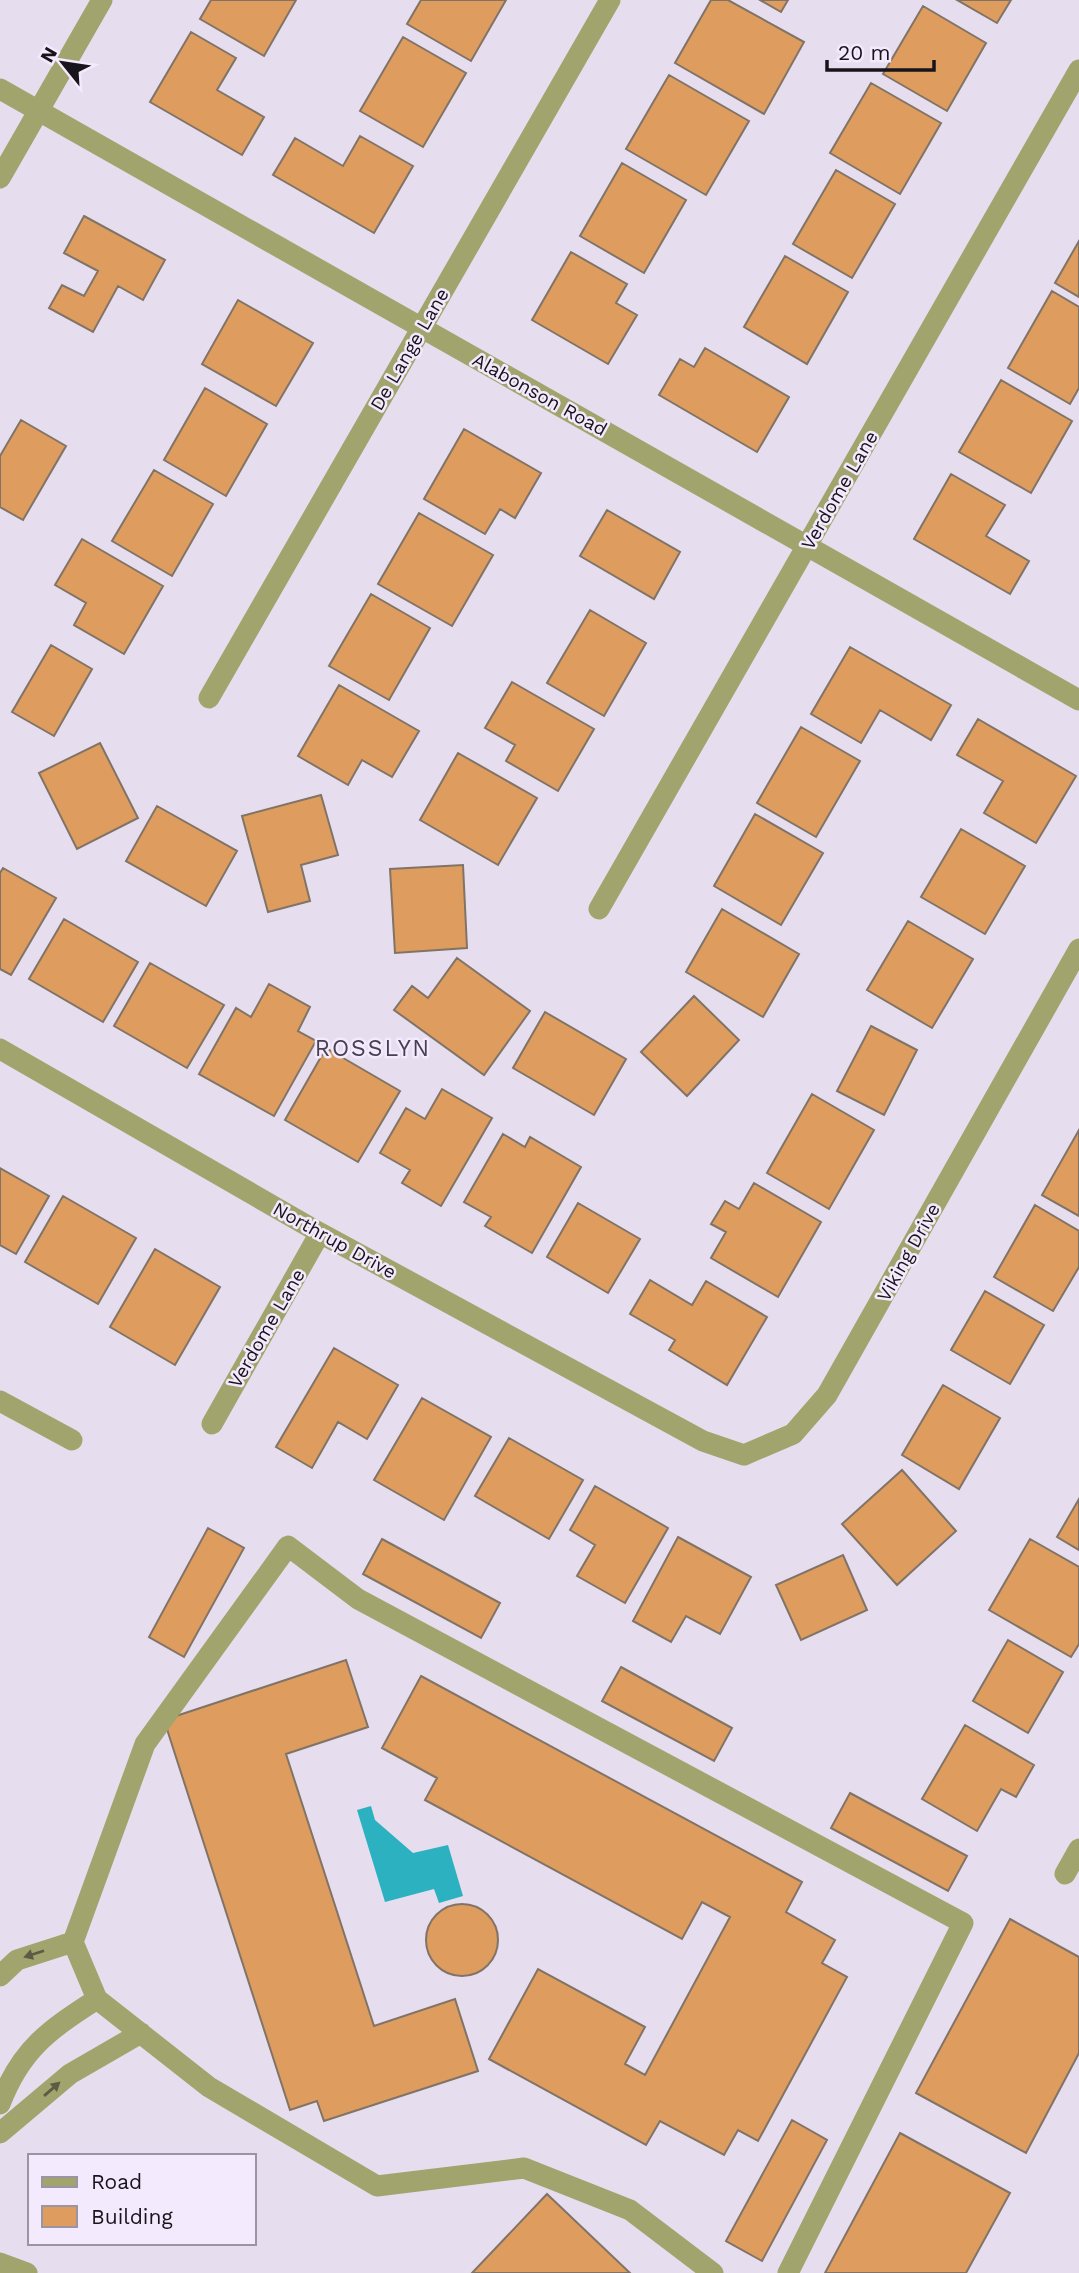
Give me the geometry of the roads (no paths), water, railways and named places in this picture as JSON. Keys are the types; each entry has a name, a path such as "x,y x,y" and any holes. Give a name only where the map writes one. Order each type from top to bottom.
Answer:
{"street":[{"path":"0,178 102,0"},
{"name":"De Lange Lane","path":"209,698 610,0"},
{"name":"Verdome Lane","path":"599,909 1079,71"},
{"name":"Alabonson Road","path":"0,89 1079,700"},
{"name":"Viking Drive","path":"673,1424 703,1441 744,1455 793,1434 827,1395 1079,949"},
{"name":"Northrup Drive","path":"0,1049 320,1233 673,1424"},
{"name":"Verdome Lane","path":"212,1424 320,1233"},
{"path":"0,1401 72,1440"},
{"path":"713,2273 630,2210 524,2168 377,2186 209,2087 97,1999 73,1942 145,1744 288,1546 358,1599 963,1923 788,2273"},
{"path":"1065,1874 1079,1849"},
{"path":"0,1976 17,1959 73,1942"},
{"path":"0,2104 12,2073 50,2029 97,1999"},
{"path":"0,2133 70,2074 141,2034"},
{"path":"0,2263 27,2273"}],"water":[{"path":"371,1806 375,1820 413,1853 448,1845 463,1896 439,1903 434,1889 385,1902 357,1810"}],"district":[{"name":"ROSSLYN","path":"373,1048"}]}
